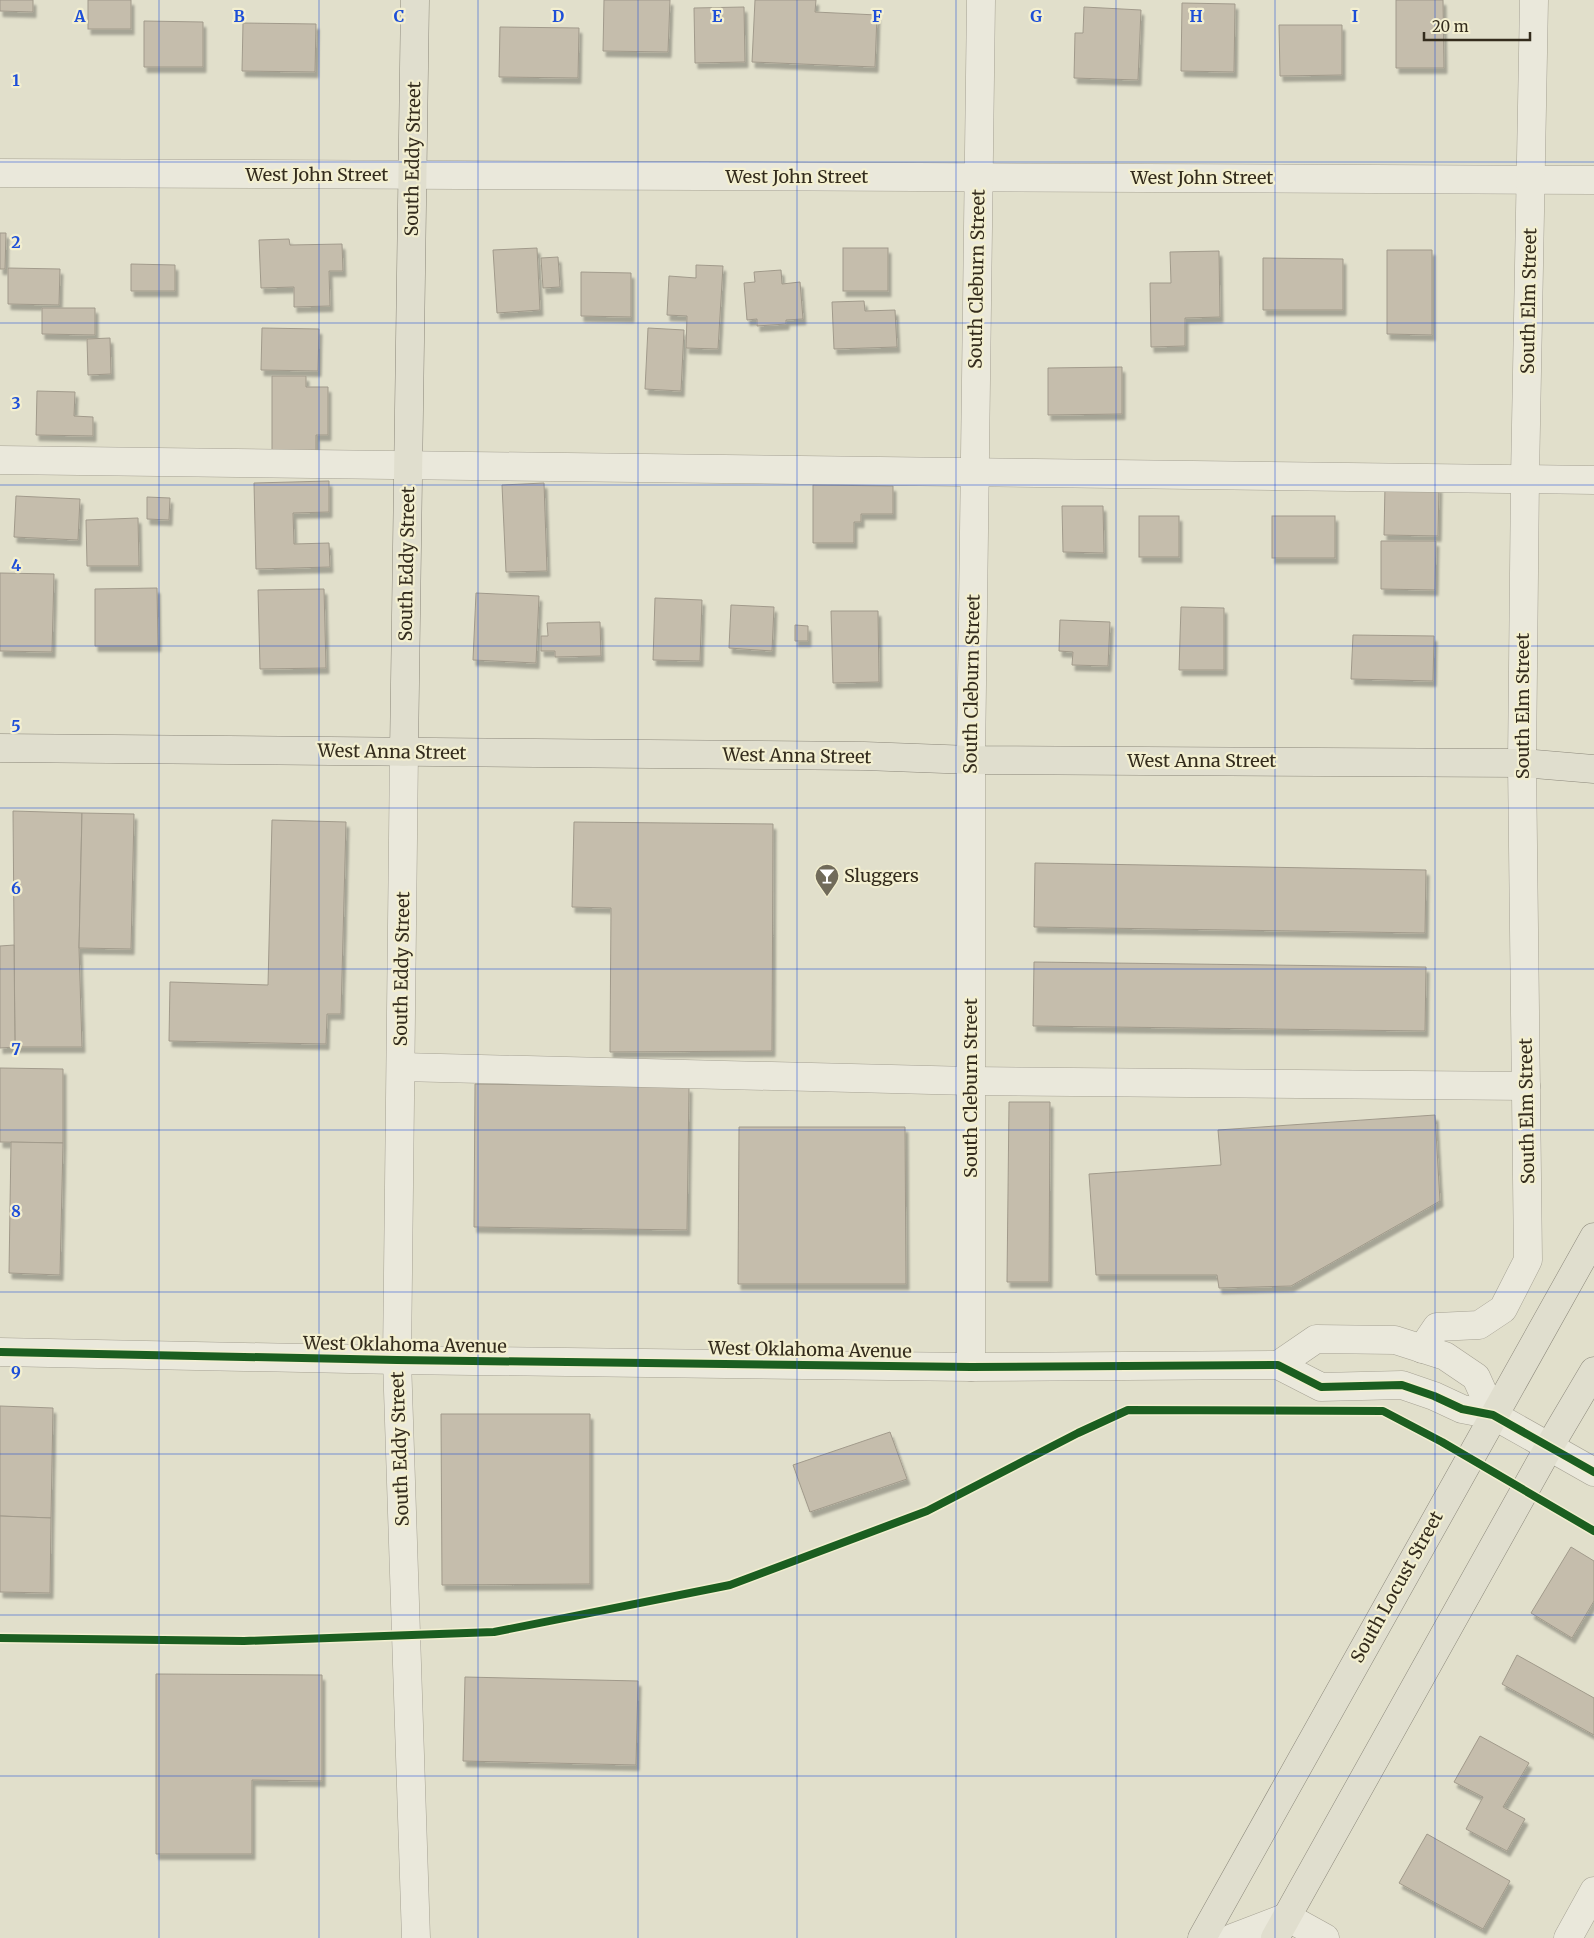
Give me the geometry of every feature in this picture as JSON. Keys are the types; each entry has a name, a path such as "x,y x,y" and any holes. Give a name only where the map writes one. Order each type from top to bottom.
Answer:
{"main road":[{"name":"South Eddy Street","path":"404,752 415,0"},
{"name":"West Anna Street","path":"0,748 864,756 971,760 1522,763 1594,769"},
{"name":"South Locust Street","path":"1202,1938 1594,1237"},
{"path":"1281,1927 1594,1371"}],"street":[{"name":"South Cleburn Street","path":"971,1367 971,760 981,0"},
{"name":"South Elm Street","path":"1422,1348 1437,1327 1479,1325 1503,1309 1528,1260 1522,763 1534,0"},
{"name":"West John Street","path":"0,173 1594,180"},
{"path":"0,460 1594,480"},
{"name":"South Eddy Street","path":"404,752 397,1360 416,1938"},
{"path":"401,1067 971,1081 1526,1086"},
{"path":"1278,1365 1316,1339 1395,1340 1445,1356 1476,1377 1493,1415"},
{"name":"West Oklahoma Avenue","path":"0,1352 397,1360 971,1367 1278,1365 1321,1387 1402,1385 1434,1396 1462,1409 1493,1415 1594,1472"},
{"path":"1568,1938 1594,1891"},
{"path":"1232,1938 1281,1927 1325,1938"}],"building":[{"path":"0,0 33,0 33,12 0,11"},
{"path":"88,0 131,0 131,29 88,29"},
{"path":"604,0 670,0 668,52 603,51"},
{"path":"755,0 816,0 815,12 877,15 875,67 752,62"},
{"path":"1396,0 1443,0 1444,68 1396,68"},
{"path":"1182,3 1235,4 1234,72 1181,71"},
{"path":"744,7 745,62 695,63 694,8"},
{"path":"1084,7 1141,10 1138,80 1074,78 1075,33 1083,33"},
{"path":"144,21 203,22 203,67 144,67"},
{"path":"243,23 316,24 315,72 242,71"},
{"path":"1279,25 1342,25 1342,75 1280,76"},
{"path":"500,27 579,28 578,78 499,77"},
{"path":"0,233 6,233 5,269 0,269"},
{"path":"289,239 290,245 342,244 343,271 329,271 330,306 294,307 294,287 261,288 259,240"},
{"path":"537,248 540,310 497,313 493,250"},
{"path":"843,248 888,248 888,291 843,291"},
{"path":"1387,250 1432,250 1432,335 1387,334"},
{"path":"1219,251 1220,317 1185,318 1185,346 1151,347 1150,283 1171,283 1170,252"},
{"path":"558,257 560,287 543,288 541,258"},
{"path":"1263,258 1343,259 1343,310 1263,310"},
{"path":"131,264 175,265 175,291 131,291"},
{"path":"696,265 723,266 718,349 686,348 687,316 667,315 669,276 696,278"},
{"path":"8,268 60,269 59,305 8,304"},
{"path":"781,270 782,284 800,282 803,319 786,320 786,324 757,326 757,319 747,320 744,283 755,282 754,272"},
{"path":"581,272 631,273 631,317 581,316"},
{"path":"864,301 865,311 895,310 897,347 834,349 832,302"},
{"path":"42,308 95,308 95,335 42,334"},
{"path":"262,328 319,329 318,371 261,370"},
{"path":"648,328 684,330 681,391 645,389"},
{"path":"110,338 111,374 88,375 87,339"},
{"path":"1122,367 1122,414 1048,415 1048,368"},
{"path":"272,376 306,376 306,387 328,387 328,435 316,435 316,451 272,451"},
{"path":"37,391 75,392 74,416 93,417 93,436 36,435"},
{"path":"329,481 329,512 293,513 294,544 329,543 330,567 256,569 254,483"},
{"path":"544,483 547,571 506,572 502,485"},
{"path":"813,485 893,486 893,514 861,514 861,522 854,522 854,543 813,543"},
{"path":"1385,486 1439,487 1438,536 1384,535"},
{"path":"16,496 80,499 78,540 14,537"},
{"path":"147,497 170,498 169,520 147,519"},
{"path":"1062,506 1103,506 1104,553 1063,552"},
{"path":"1139,516 1179,516 1179,557 1139,557"},
{"path":"1272,516 1335,516 1335,558 1272,558"},
{"path":"138,518 139,566 87,566 86,520"},
{"path":"1381,541 1436,541 1435,590 1381,589"},
{"path":"0,573 54,574 52,652 0,651"},
{"path":"157,588 158,646 95,646 95,589"},
{"path":"324,589 326,668 260,669 258,590"},
{"path":"476,593 539,596 536,663 473,660"},
{"path":"655,598 702,600 700,661 653,660"},
{"path":"731,605 774,607 772,651 729,648"},
{"path":"1181,607 1224,608 1224,670 1179,670"},
{"path":"831,611 878,611 879,682 833,683"},
{"path":"1060,620 1110,622 1108,666 1072,665 1073,652 1059,651"},
{"path":"600,622 601,656 555,657 555,651 541,651 541,636 548,636 547,623"},
{"path":"795,625 808,626 808,641 795,641"},
{"path":"1353,635 1434,636 1433,681 1351,679"},
{"path":"13,811 82,813 79,948 82,1047 15,1047"},
{"path":"82,813 134,814 131,949 79,948"},
{"path":"272,820 346,822 341,1014 327,1014 326,1044 169,1041 170,982 268,985"},
{"path":"574,822 773,824 772,1051 610,1052 611,908 572,907"},
{"path":"1035,863 1426,870 1425,933 1034,927"},
{"path":"14,945 15,1047 0,1048 0,946"},
{"path":"1034,962 1426,967 1425,1031 1033,1026"},
{"path":"0,1068 63,1069 63,1143 0,1142"},
{"path":"475,1084 689,1087 687,1230 474,1227"},
{"path":"1009,1102 1050,1102 1049,1282 1007,1282"},
{"path":"1435,1115 1440,1201 1291,1286 1219,1288 1217,1275 1096,1275 1089,1174 1221,1165 1218,1130"},
{"path":"739,1127 905,1127 906,1284 738,1284"},
{"path":"11,1142 63,1143 60,1275 9,1273"},
{"path":"0,1406 53,1408 51,1518 0,1516"},
{"path":"441,1414 590,1414 590,1584 442,1585"},
{"path":"890,1432 907,1479 810,1512 793,1465"},
{"path":"0,1516 51,1518 50,1593 0,1592"},
{"path":"1571,1547 1594,1561 1594,1601 1572,1638 1531,1613"},
{"path":"1517,1655 1594,1698 1594,1735 1502,1684"},
{"path":"156,1674 322,1675 322,1781 252,1780 252,1854 156,1854"},
{"path":"465,1677 638,1681 636,1765 463,1761"},
{"path":"1480,1736 1529,1763 1503,1807 1525,1819 1507,1851 1466,1829 1483,1797 1454,1782"},
{"path":"1427,1834 1510,1881 1483,1929 1399,1883"}],"cycle path":[{"path":"0,1352 397,1360 971,1367 1278,1365 1321,1387 1402,1385 1434,1396 1462,1409 1493,1415 1594,1472"},
{"path":"0,1638 244,1641 494,1632 730,1585 927,1511 1078,1433 1128,1410 1383,1411 1442,1442 1594,1531"}],"place":[{"name":"Sluggers","path":"827,897"}]}
